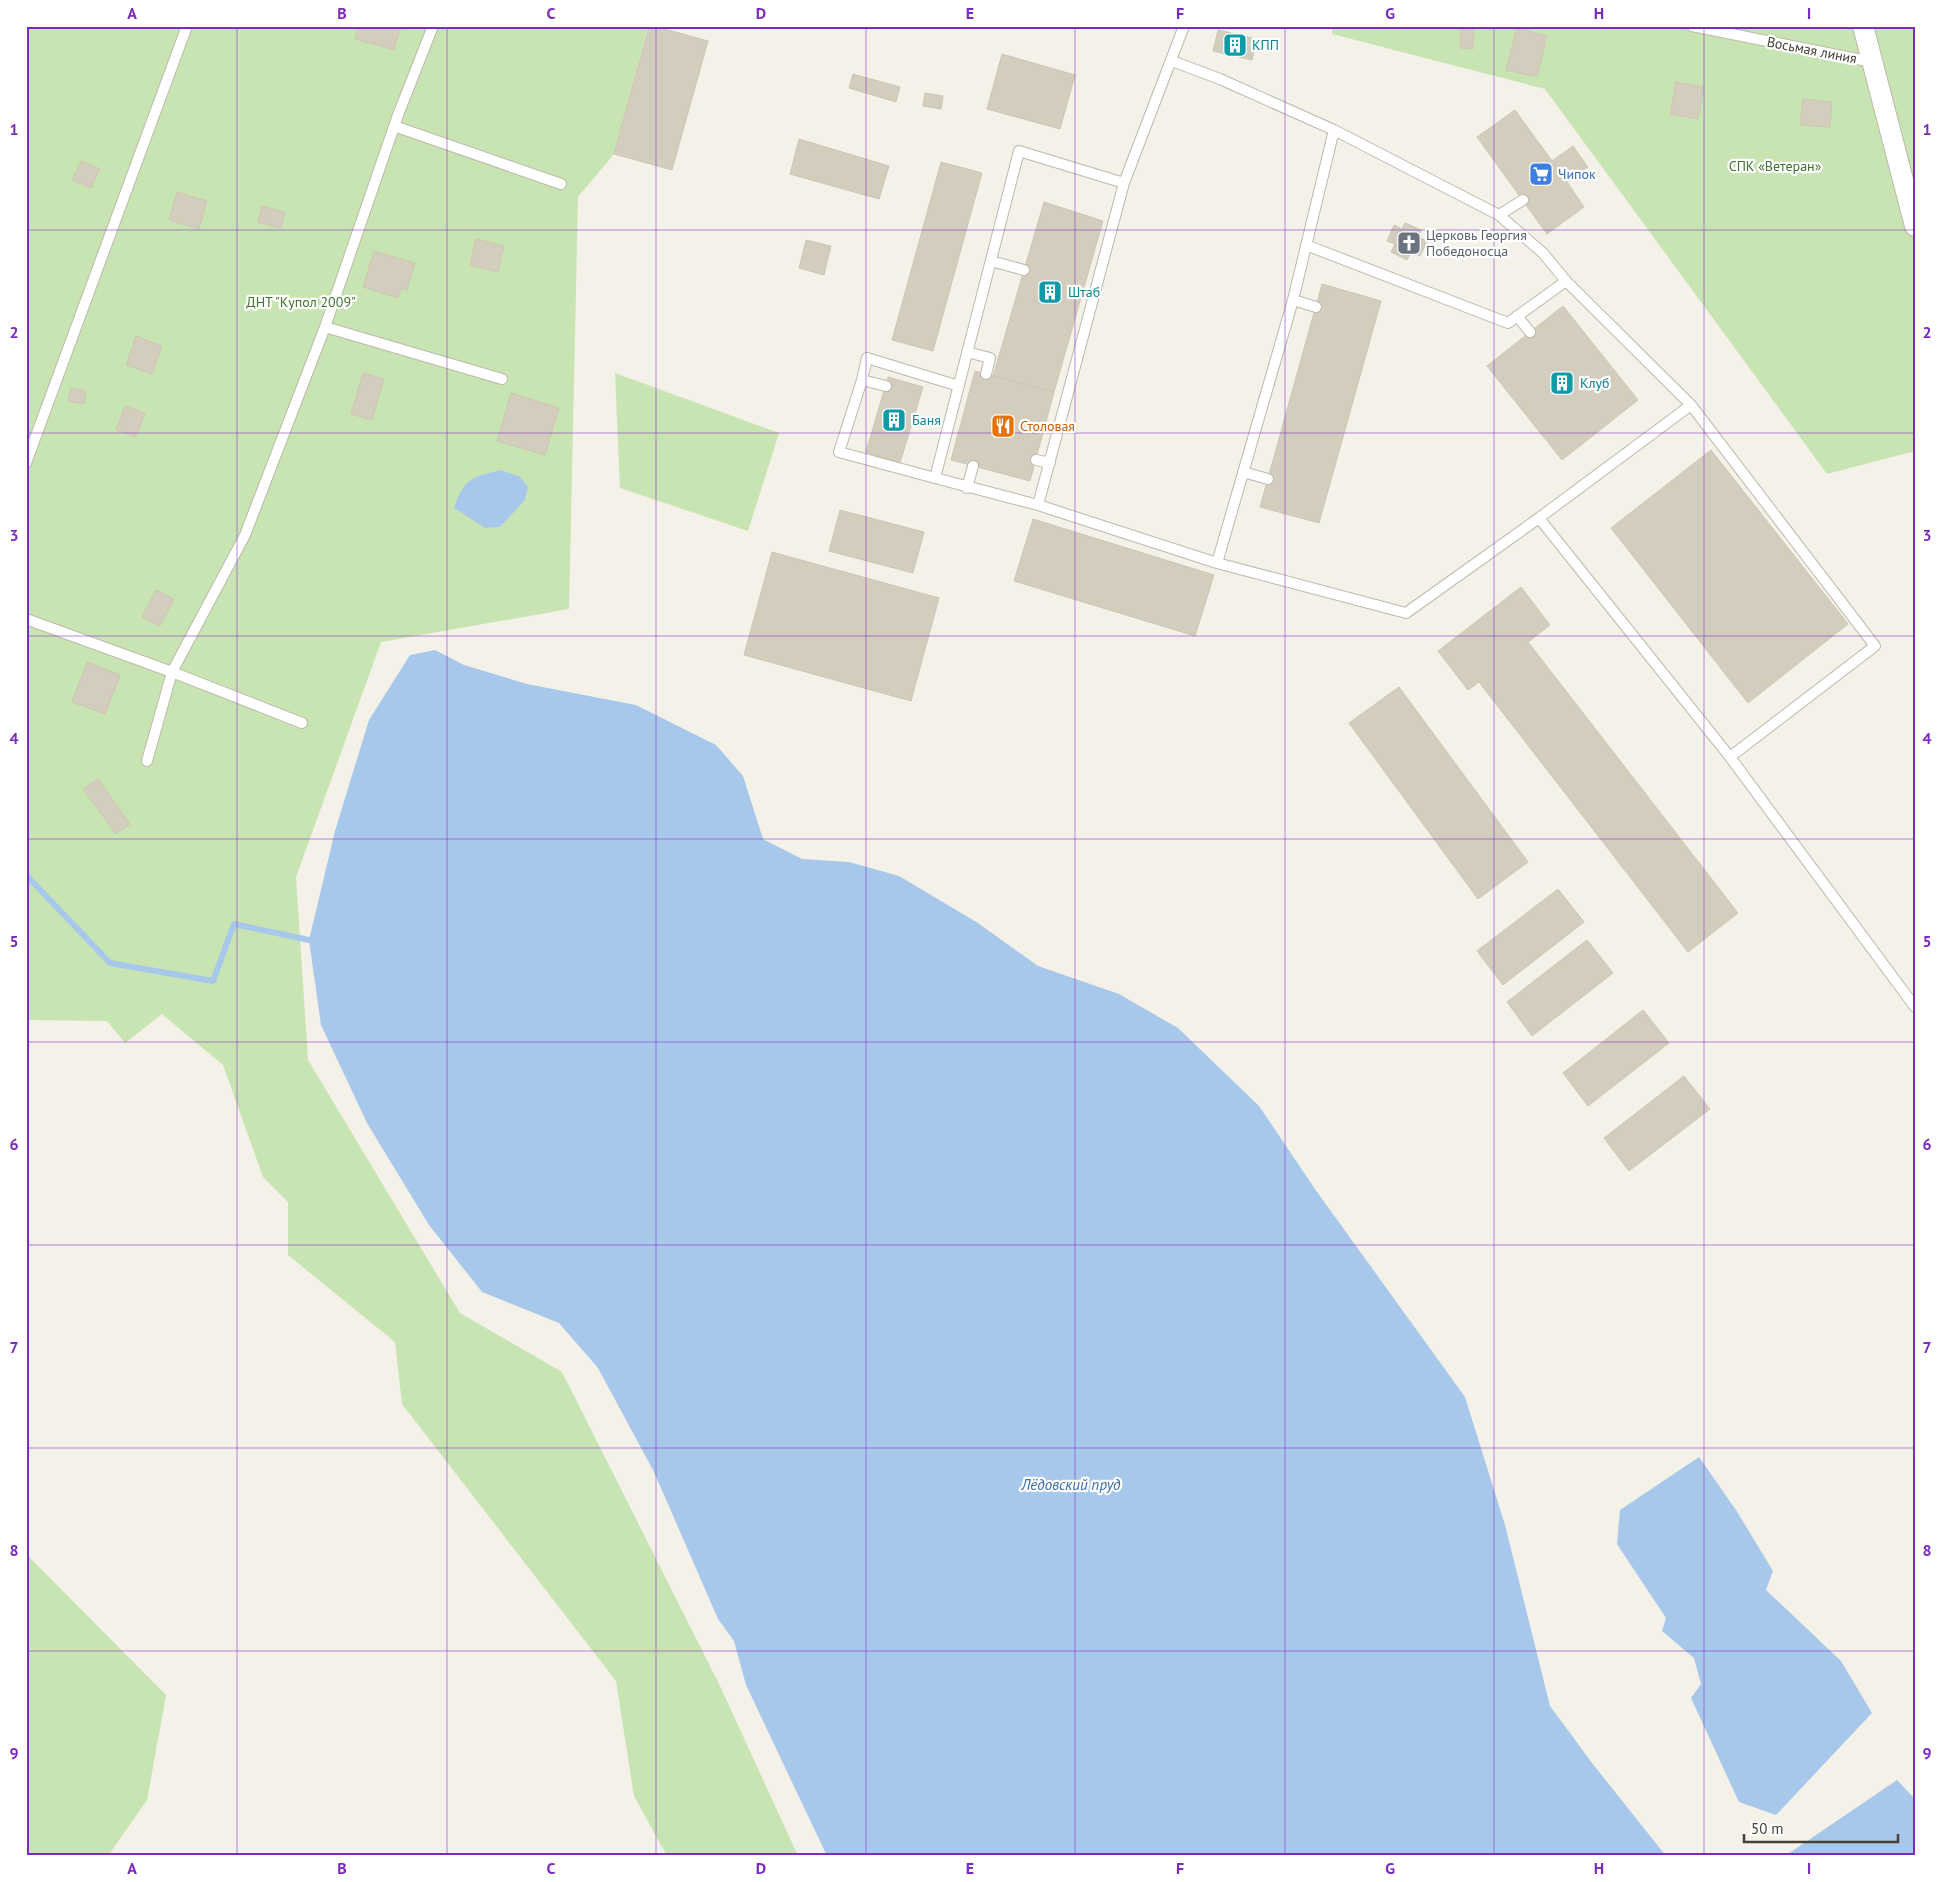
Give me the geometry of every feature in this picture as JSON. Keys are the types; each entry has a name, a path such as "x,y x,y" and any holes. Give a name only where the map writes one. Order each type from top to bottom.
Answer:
{"street":[{"path":"1863,26 1915,226"}],"lane":[{"path":"26,462 187,26"},
{"path":"147,761 172,672 245,535 325,328 394,126 433,26"},
{"path":"1038,506 1124,184 1184,26"},
{"name":"Восьмая линия","path":"1692,26 1872,62"},
{"path":"1172,61 1220,79 1334,130 1499,215 1543,253 1566,281 1690,405 1875,646 1730,757"},
{"path":"394,126 561,184"},
{"path":"1217,563 1293,300 1334,130"},
{"path":"935,478 1020,151 1124,184"},
{"path":"1499,215 1523,200"},
{"path":"1306,245 1508,323 1566,281"},
{"path":"991,261 1024,270"},
{"path":"1293,300 1316,307"},
{"path":"1517,316 1530,332"},
{"path":"325,328 502,379"},
{"path":"967,352 990,358 986,374"},
{"path":"959,386 866,358 862,380 839,452 873,458 968,488 1038,506 1217,563 1406,613 1540,518 1690,405"},
{"path":"862,380 886,386"},
{"path":"1036,460 1050,463"},
{"path":"968,488 973,466"},
{"path":"1243,472 1268,478"},
{"path":"1540,518 1730,757 1915,1007"},
{"path":"26,618 302,723"}],"green space":[{"name":"ДНТ \"Купол 2009\"","path":"26,26 648,26 614,154 578,197 569,609 381,642 296,877 308,1060 460,1313 562,1372 720,1686 798,1856 667,1856 634,1796 616,1681 402,1404 395,1342 288,1255 288,1202 263,1177 223,1065 162,1014 125,1043 107,1021 26,1020"},
{"name":"СПК «Ветеран»","path":"1333,26 1915,26 1915,451 1827,474 1545,89 1332,34"},
{"path":"615,373 779,433 748,531 620,488"},
{"path":"26,1554 166,1695 147,1800 108,1856 26,1856"}],"water":[{"path":"501,470 520,477 528,487 525,500 500,527 485,528 454,508 461,490 470,480"},
{"name":"Лёдовский пруд","path":"435,650 464,665 527,684 636,705 716,745 743,776 763,839 802,859 849,862 899,876 978,923 1038,966 1119,994 1178,1028 1259,1106 1317,1192 1465,1397 1505,1525 1550,1706 1592,1763 1666,1856 827,1856 746,1685 734,1641 718,1619 654,1472 598,1368 559,1323 482,1292 429,1225 367,1123 321,1025 309,940 335,831 369,720 410,655"},
{"path":"1699,1457 1736,1510 1773,1571 1766,1590 1841,1661 1872,1713 1776,1815 1739,1802 1691,1698 1701,1684 1694,1658 1662,1631 1666,1618 1617,1544 1620,1510"},
{"path":"1897,1780 1915,1799 1915,1856 1785,1856"}],"building":[{"path":"358,26 401,26 394,50 355,39"},
{"path":"649,26 708,41 672,170 614,154"},
{"path":"1461,26 1474,26 1473,49 1460,48"},
{"path":"1517,28 1547,36 1537,77 1506,70"},
{"name":"КПП","path":"1218,30 1257,39 1252,60 1213,51"},
{"path":"1002,54 1075,75 1060,129 987,109"},
{"path":"853,74 900,87 896,102 849,88"},
{"path":"1676,82 1704,87 1698,119 1670,114"},
{"path":"925,93 943,96 941,109 923,106"},
{"path":"1803,99 1832,102 1830,127 1800,125"},
{"name":"Чипок","path":"1515,110 1552,161 1573,146 1588,167 1567,182 1584,207 1547,234 1477,137"},
{"path":"799,139 889,166 879,199 790,174"},
{"path":"81,161 100,169 91,188 72,180"},
{"path":"941,162 982,173 933,351 892,340"},
{"path":"177,192 207,201 199,229 169,220"},
{"name":"Штаб","path":"1044,202 1103,221 1054,392 993,376"},
{"path":"262,206 285,212 281,228 258,222"},
{"name":"Церковь Георгия Победоносца","path":"1405,223 1421,230 1418,237 1427,241 1420,256 1411,252 1407,260 1391,252 1395,244 1387,241 1394,225 1402,229"},
{"path":"476,239 504,246 498,272 470,265"},
{"path":"806,240 831,246 824,275 799,268"},
{"path":"374,251 415,263 407,290 401,288 398,298 363,287"},
{"path":"1322,284 1381,301 1319,523 1260,507"},
{"name":"Клуб","path":"1563,306 1638,400 1562,460 1487,366"},
{"path":"136,336 162,346 152,374 126,365"},
{"name":"Столовая","path":"975,371 1054,392 1030,481 951,460"},
{"path":"363,373 384,379 372,420 351,414"},
{"name":"Баня","path":"888,377 923,387 900,463 866,452"},
{"path":"71,388 86,391 84,404 68,401"},
{"path":"511,393 559,408 545,455 497,441"},
{"path":"125,406 145,413 136,437 116,430"},
{"path":"1711,450 1848,624 1748,703 1611,528"},
{"path":"840,510 924,532 913,573 829,551"},
{"path":"1033,519 1214,575 1195,636 1014,581"},
{"path":"772,552 939,598 911,701 744,655"},
{"path":"1521,587 1550,625 1528,642 1738,913 1688,952 1479,682 1468,690 1438,651"},
{"path":"156,590 174,599 160,626 142,617"},
{"path":"87,662 120,675 105,714 72,702"},
{"path":"1399,687 1528,862 1478,899 1349,723"},
{"path":"98,779 130,824 116,834 83,789"},
{"path":"1558,889 1584,922 1503,985 1477,951"},
{"path":"1587,940 1613,973 1532,1036 1507,1002"},
{"path":"1643,1010 1669,1043 1588,1106 1563,1073"},
{"path":"1684,1076 1710,1109 1629,1171 1604,1138"}],"waterway":[{"path":"26,875 110,963 213,981 234,924 309,940"}],"place":[{"name":"КПП","path":"1235,45"},
{"name":"Чипок","path":"1541,174"},
{"name":"Церковь Георгия Победоносца","path":"1409,243"},
{"name":"Штаб","path":"1050,292"},
{"name":"Клуб","path":"1562,383"},
{"name":"Баня","path":"894,420"},
{"name":"Столовая","path":"1003,426"}]}
